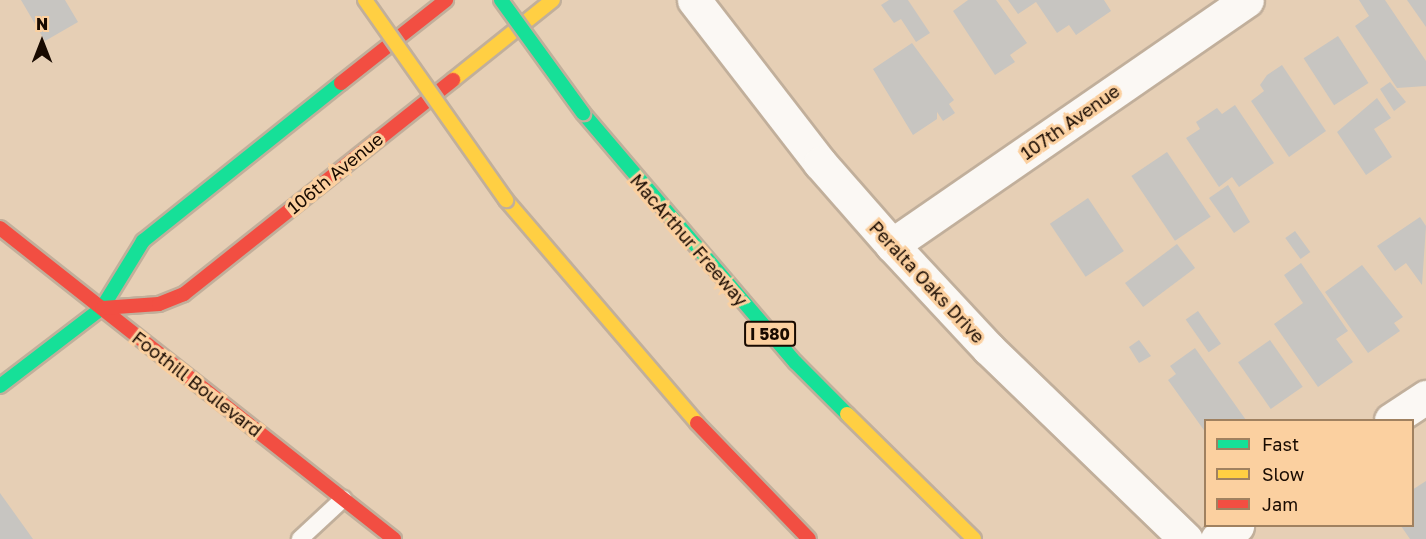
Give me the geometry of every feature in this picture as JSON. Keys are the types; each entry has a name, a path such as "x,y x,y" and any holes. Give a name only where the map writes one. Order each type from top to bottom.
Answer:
{"main road":[{"path":"364,0 506,200 703,429 809,539"},
{"path":"0,386 102,308 143,241 446,0"},
{"name":"MacArthur Freeway","path":"501,0 583,113 796,363 974,539"},
{"name":"106th Avenue","path":"102,308 159,304 184,294 553,0"},
{"name":"Foothill Boulevard","path":"0,228 394,539"}],"street":[{"name":"Peralta Oaks Drive","path":"694,0 820,163 892,245 997,357 1186,539"},
{"name":"107th Avenue","path":"892,245 1247,0"},
{"path":"1392,419 1426,396"},
{"path":"1217,539 1234,527"}],"lane":[{"path":"300,539 343,499"}],"building":[{"path":"21,0 65,0 78,22 45,41"},
{"path":"889,0 908,0 930,33 916,42 901,19 894,23 881,5"},
{"path":"968,0 996,0 1027,43 1010,55 1015,62 995,75 953,11"},
{"path":"1008,0 1104,0 1111,11 1076,35 1069,25 1057,33 1036,2 1018,14"},
{"path":"1359,0 1385,0 1426,61 1426,86 1397,88 1355,26 1369,16"},
{"path":"1407,0 1426,0 1426,27"},
{"path":"1338,36 1368,83 1334,105 1304,58"},
{"path":"912,43 954,100 949,104 955,113 943,121 937,112 937,119 913,135 873,69"},
{"path":"1282,65 1326,131 1289,157 1251,101 1264,91 1260,85 1267,75"},
{"path":"1390,82 1406,102 1394,111 1380,89"},
{"path":"1377,98 1391,118 1374,129 1392,157 1366,175 1337,132"},
{"path":"1235,105 1274,163 1239,187 1232,177 1219,187 1186,138 1200,129 1196,122 1217,108 1222,114"},
{"path":"1167,152 1211,217 1175,241 1131,176"},
{"path":"1228,185 1250,222 1234,233 1209,198"},
{"path":"1088,198 1124,251 1086,277 1050,224"},
{"path":"1420,217 1426,226 1422,285 1406,263 1395,271 1377,246"},
{"path":"1295,231 1310,252 1301,259 1285,238"},
{"path":"1177,244 1195,268 1143,307 1125,283"},
{"path":"1301,263 1348,331 1336,339 1353,362 1318,387 1274,324 1303,303 1284,275"},
{"path":"1362,265 1403,317 1394,323 1400,331 1368,353 1325,292"},
{"path":"1198,311 1221,344 1209,352 1186,320"},
{"path":"1139,340 1151,356 1139,363 1129,347"},
{"path":"1270,340 1303,387 1271,409 1238,362"},
{"path":"1195,348 1245,419 1204,419 1204,430 1168,380 1176,374 1170,366"},
{"path":"1426,481 1426,539 1410,539 1402,527 1414,527 1414,489"},
{"path":"0,493 33,539 0,539"}],"traffic: fast":[{"path":"501,0 583,113"},
{"path":"0,386 102,308 143,241 341,83"},
{"path":"583,113 796,363 847,414"}],"traffic: slow":[{"path":"365,0 506,200"},
{"path":"453,80 553,0"},
{"path":"506,200 697,423"},
{"path":"847,414 974,539"}],"traffic: jam":[{"path":"341,83 446,0"},
{"path":"102,308 159,304 184,294 453,80"},
{"path":"0,228 394,539"},
{"path":"697,423 809,539"}]}
